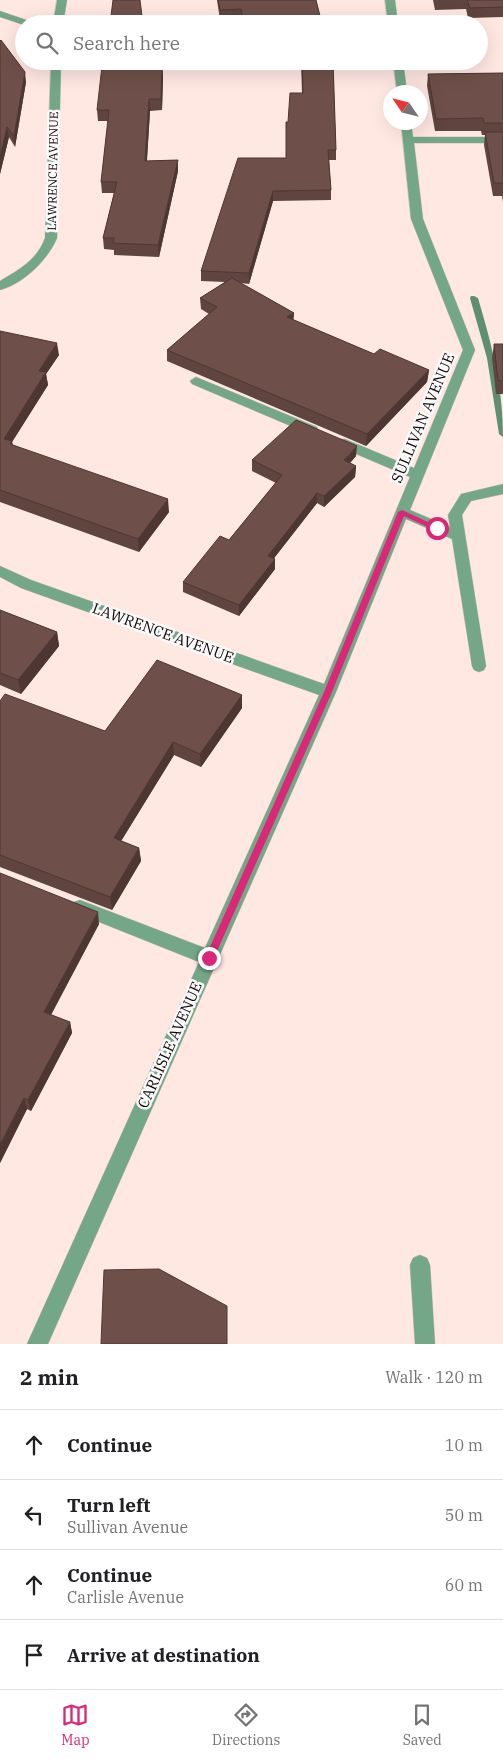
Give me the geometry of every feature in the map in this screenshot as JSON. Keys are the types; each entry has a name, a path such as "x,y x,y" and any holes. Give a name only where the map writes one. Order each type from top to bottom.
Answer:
{"street":[{"path":"60,15 62,0"},
{"path":"390,0 392,15"},
{"path":"0,14 15,19"},
{"name":"LAWRENCE AVENUE","path":"0,286 36,264 47,251 51,238 56,70"},
{"path":"399,70 401,85"},
{"name":"SULLIVAN AVENUE","path":"328,692 469,350 418,219 407,130"},
{"path":"408,140 503,140"},
{"path":"196,381 417,475"},
{"path":"479,666 455,515 466,497 497,490"},
{"path":"402,512 457,536"},
{"name":"LAWRENCE AVENUE","path":"0,571 26,584 328,692"},
{"name":"CARLISLE AVENUE","path":"38,1344 328,692"},
{"path":"64,900 209,958"},
{"path":"420,1265 425,1344"}],"building":[{"path":"113,0 140,0 142,15 111,15"},
{"path":"218,0 316,0 320,15 242,15 241,9 220,10"},
{"path":"467,0 503,0 503,7 470,8"},
{"path":"0,41 15,59 15,70 24,70 25,72 14,136 7,127 0,158"},
{"path":"102,70 162,70 161,99 149,99 145,161 178,160 158,245 113,243 114,238 103,238 117,182 101,182 109,110 97,110"},
{"path":"302,70 333,70 336,150 328,150 331,190 273,191 249,273 201,271 238,158 286,158 286,122 288,122 290,93 303,93"},
{"path":"503,73 503,123 484,123 483,118 436,119 428,74"},
{"path":"485,132 503,132 503,183 494,183"},
{"path":"232,278 294,313 287,317 374,354 380,349 429,370 367,434 167,350 217,307 200,298"},
{"path":"0,331 57,343 39,371 46,372 4,439 12,441 10,444 168,499 138,539 0,490"},
{"path":"494,344 503,344 503,381 498,380"},
{"path":"296,420 357,446 344,460 356,466 324,496 317,493 268,556 275,559 239,605 183,582 220,536 229,540 282,475 252,460"},
{"path":"0,610 57,632 18,680 0,673"},
{"path":"157,660 242,695 200,754 173,742 114,838 139,848 110,897 0,855 0,701 5,694 105,731"},
{"path":"0,873 98,912 44,1012 70,1022 28,1100 24,1098 0,1145"},
{"path":"159,1269 227,1306 227,1344 101,1344 104,1270"}],"waterway":[{"path":"474,298 491,358 503,434"}],"route":[{"path":"209,958 328,692 402,512 437,528"}]}
